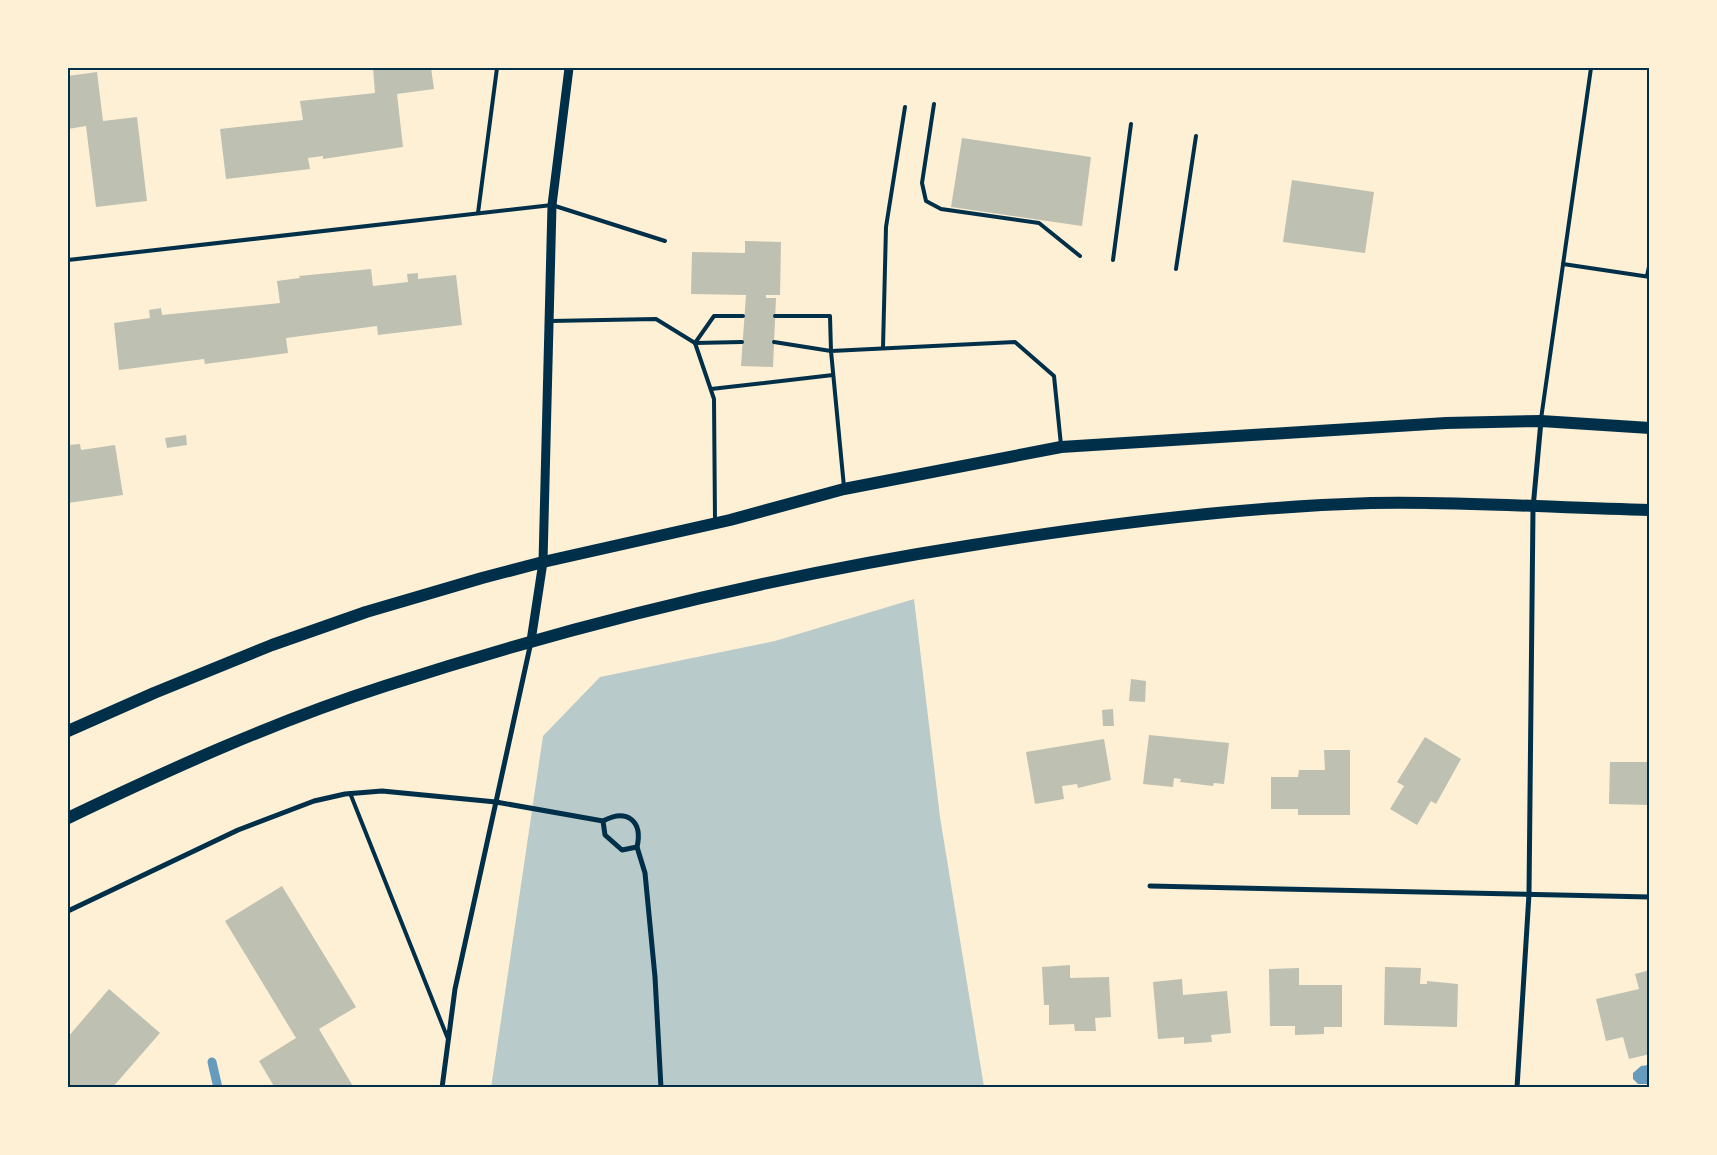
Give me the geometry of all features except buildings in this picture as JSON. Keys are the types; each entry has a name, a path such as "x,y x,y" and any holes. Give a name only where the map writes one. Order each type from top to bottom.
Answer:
{"main road":[{"path":"68,731 154,693 272,645 366,612 543,562 715,523 844,490 1061,447 1446,423 1541,421 1650,428"},
{"path":"68,818 135,786 314,712 382,687 531,641 854,564 1123,523 1273,508 1373,503 1650,510"}],"street":[{"path":"442,1088 455,989 531,641 543,562 552,205 569,68"},
{"path":"1517,1088 1529,894 1533,508 1541,421"},
{"path":"68,911 238,830 314,801 350,793 382,792 496,802 603,821 614,815 626,816 636,823 639,835 636,847 644,873 655,977 661,1088"},
{"path":"603,821 605,835 622,850 636,847"},
{"path":"1150,886 1650,896"}],"lane":[{"path":"478,213 497,68"},
{"path":"1541,421 1591,68"},
{"path":"934,104 922,182 926,201 940,208 1039,223 1080,256"},
{"path":"882,348 886,227 905,107"},
{"path":"1113,260 1131,124"},
{"path":"1176,269 1196,136"},
{"path":"68,260 552,205 665,241"},
{"path":"1563,264 1648,276 1650,262"},
{"path":"695,343 714,316 743,316"},
{"path":"775,316 830,316 831,351 844,490"},
{"path":"549,321 656,319 695,343 742,342"},
{"path":"774,342 831,351 1015,342 1054,376 1061,447"},
{"path":"695,343 714,399 715,523"},
{"path":"711,389 833,375"},
{"path":"350,793 448,1040"}],"shaded area":[{"path":"914,599 940,817 984,1087 491,1088 543,736 600,677 775,641"}],"water":[{"path":"1649,1065 1649,1084 1638,1084 1633,1079 1633,1073 1641,1066"}],"waterway":[{"path":"212,1062 218,1088"}]}
